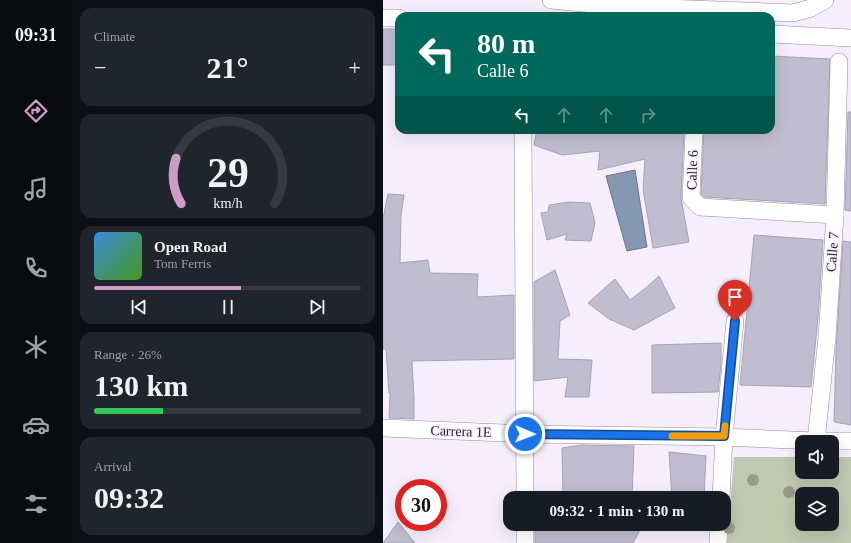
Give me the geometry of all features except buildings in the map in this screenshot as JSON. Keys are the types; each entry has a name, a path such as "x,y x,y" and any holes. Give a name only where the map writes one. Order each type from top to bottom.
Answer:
{"street":[{"path":"551,0 793,13 811,8 825,0"},
{"path":"383,18 395,18"},
{"path":"775,34 851,38"},
{"name":"Calle 7","path":"817,435 827,338 835,215 839,62"},
{"path":"523,134 525,491"},
{"name":"Calle 6","path":"694,134 691,198 700,207 835,215"},
{"path":"721,491 724,436 735,321"},
{"name":"Carrera 1E","path":"383,428 525,434 724,436 795,440"},
{"name":"Carrera 1E","path":"839,441 851,441"},
{"path":"525,531 525,543"},
{"path":"718,543 719,531"}],"green space":[{"path":"734,457 795,457 795,479 839,479 839,457 851,457 851,543 727,543 728,531 731,531 731,494"}],"water":[{"path":"635,170 647,247 627,251 606,176"}],"slow traffic":[{"path":"672,436 724,436 725,426"}],"route":[{"path":"525,434 724,436 735,321"}]}
